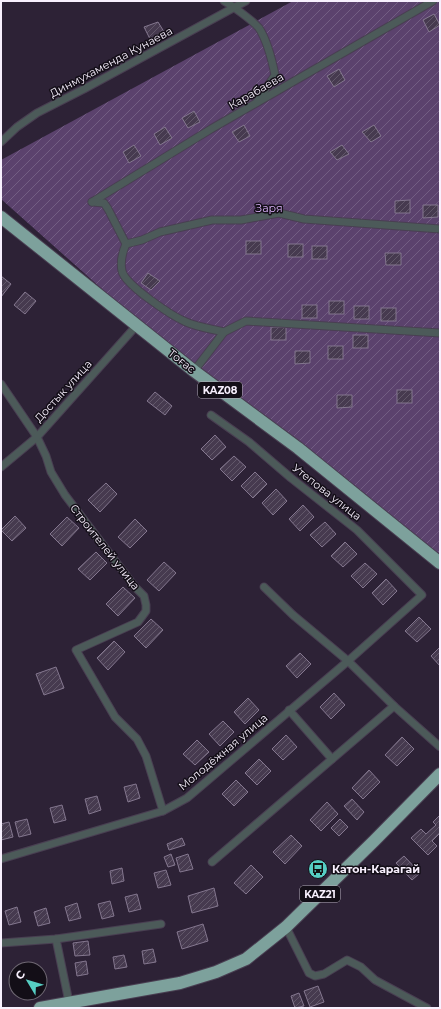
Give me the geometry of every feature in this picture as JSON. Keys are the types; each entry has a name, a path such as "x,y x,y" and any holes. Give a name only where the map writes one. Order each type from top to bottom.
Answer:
{"highway":[{"name":"Тоғас","path":"1,217 194,371 298,448 440,563"},
{"name":"KAZ21","path":"40,1008 180,983 216,972 246,958 286,927 374,842 440,774"}],"street":[{"path":"224,1 235,7 258,28 270,53 275,75 255,104"},
{"name":"Динмухаменда Кунаева","path":"1,142 17,127 37,113 84,90 246,1"},
{"name":"Карабаева","path":"126,244 104,203 92,202 255,104 433,1"},
{"path":"224,332 186,323 166,312 135,287 123,272 121,256 126,244 142,240 160,232 212,220 241,220 279,213 304,219 440,229"},
{"path":"194,371 224,332 246,321 440,333"},
{"name":"Достык улица","path":"1,467 37,436 136,325"},
{"path":"1,384 37,436"},
{"name":"Утепова улица","path":"211,415 249,442 291,478 357,530 422,595"},
{"name":"Строителей улица","path":"37,436 51,472 65,496 135,587 144,596 146,611 138,622 76,650 115,717 138,738 146,756 163,811"},
{"path":"264,587 293,615 348,661 394,706 440,747"},
{"name":"Молодёжная улица","path":"1,859 163,811 187,798 348,661 422,595"},
{"path":"212,862 394,706"},
{"path":"289,710 332,759"},
{"path":"1,943 56,938 161,924"},
{"path":"286,927 309,972 315,976 324,974 347,960 361,967 375,980 427,1008"},
{"path":"56,938 69,1002"}],"green space":[{"name":"Заря","path":"293,1 440,1 440,564 194,371 1,199 1,160"}],"building":[{"path":"434,14 440,25 429,32 423,20"},
{"path":"158,22 166,35 152,43 144,27"},
{"path":"339,69 345,80 334,87 327,76"},
{"path":"194,111 200,122 188,128 182,118"},
{"path":"244,125 250,136 239,142 232,132"},
{"path":"374,125 381,136 371,142 362,132"},
{"path":"165,127 172,138 160,145 154,134"},
{"path":"134,145 141,156 129,163 123,152"},
{"path":"342,145 349,154 337,160 330,152"},
{"path":"410,200 410,213 395,213 395,201"},
{"path":"423,205 438,205 438,217 423,218"},
{"path":"246,241 261,241 261,254 246,254"},
{"path":"288,244 303,244 303,257 288,257"},
{"path":"312,246 327,246 327,259 312,259"},
{"path":"385,253 401,253 401,265 386,265"},
{"path":"148,273 160,281 151,290 141,283"},
{"path":"1,276 11,284 1,297"},
{"path":"25,292 36,301 25,314 14,305"},
{"path":"329,301 344,301 344,314 329,314"},
{"path":"302,305 317,305 317,318 302,318"},
{"path":"354,306 369,306 369,319 354,319"},
{"path":"381,308 396,308 396,321 381,321"},
{"path":"271,327 286,327 286,340 271,340"},
{"path":"353,335 368,335 368,348 353,348"},
{"path":"328,346 343,346 343,359 328,359"},
{"path":"295,351 310,351 310,363 295,364"},
{"path":"397,390 412,390 412,403 397,403"},
{"path":"155,392 172,406 165,415 147,401"},
{"path":"337,395 352,395 352,407 337,408"},
{"path":"215,435 226,447 212,460 201,449"},
{"path":"234,456 246,467 232,481 220,469"},
{"path":"255,472 267,484 253,498 241,486"},
{"path":"106,483 117,494 100,512 88,500"},
{"path":"276,489 287,501 273,515 262,503"},
{"path":"303,505 314,517 300,531 289,519"},
{"path":"15,516 26,528 12,541 1,530"},
{"path":"67,517 79,528 62,546 50,534"},
{"path":"135,519 147,531 130,548 118,537"},
{"path":"325,522 336,534 322,547 310,535"},
{"path":"345,542 357,554 343,567 331,556"},
{"path":"96,552 107,563 90,580 78,569"},
{"path":"164,562 176,573 159,591 147,580"},
{"path":"365,563 377,574 363,588 351,576"},
{"path":"386,579 397,591 383,605 372,593"},
{"path":"123,587 135,598 118,616 106,604"},
{"path":"419,617 431,629 417,642 405,631"},
{"path":"151,619 163,630 146,648 134,636"},
{"path":"114,641 125,652 108,670 97,658"},
{"path":"440,647 440,666 431,656"},
{"path":"300,653 311,664 297,678 286,666"},
{"path":"56,667 64,688 44,695 36,674"},
{"path":"334,693 345,705 331,719 320,707"},
{"path":"248,698 259,710 245,724 234,712"},
{"path":"223,721 234,732 220,746 209,734"},
{"path":"286,735 297,747 283,760 272,749"},
{"path":"402,737 414,749 397,766 385,755"},
{"path":"197,740 209,752 195,765 183,754"},
{"path":"259,759 271,771 257,785 245,773"},
{"path":"369,770 380,782 363,799 352,788"},
{"path":"236,780 248,792 234,806 222,794"},
{"path":"136,784 140,798 128,802 124,787"},
{"path":"97,796 101,810 89,814 85,799"},
{"path":"352,799 364,812 357,820 344,806"},
{"path":"327,802 338,814 321,831 310,820"},
{"path":"62,805 66,820 54,823 50,808"},
{"path":"440,815 440,833 432,841 437,846 428,855 411,838 421,829 426,834 436,825 433,822"},
{"path":"27,819 31,834 19,837 15,822"},
{"path":"340,819 348,827 339,836 331,828"},
{"path":"9,822 13,837 1,840 1,824"},
{"path":"291,835 302,846 285,864 273,852"},
{"path":"182,838 185,845 169,850 167,844"},
{"path":"171,854 175,865 168,867 164,857"},
{"path":"188,854 193,869 180,872 176,858"},
{"path":"404,856 420,873 412,880 396,863"},
{"path":"251,865 263,877 246,894 234,883"},
{"path":"122,868 124,881 112,884 110,871"},
{"path":"166,870 171,885 158,888 154,873"},
{"path":"214,888 218,906 192,913 188,896"},
{"path":"137,894 141,909 129,912 125,897"},
{"path":"110,901 114,916 102,919 98,904"},
{"path":"77,903 81,918 69,921 65,907"},
{"path":"17,907 21,922 9,925 5,911"},
{"path":"46,908 50,923 38,926 34,912"},
{"path":"203,924 208,941 182,949 177,932"},
{"path":"88,941 90,955 75,956 73,943"},
{"path":"153,949 156,962 144,964 142,951"},
{"path":"124,955 127,967 115,969 113,957"},
{"path":"86,961 88,974 77,976 75,963"},
{"path":"318,986 324,1002 310,1007 304,991"},
{"path":"299,993 304,1006 295,1008 291,996"}],"place":[{"name":"Катон-Карагай","path":"318,869"}]}
